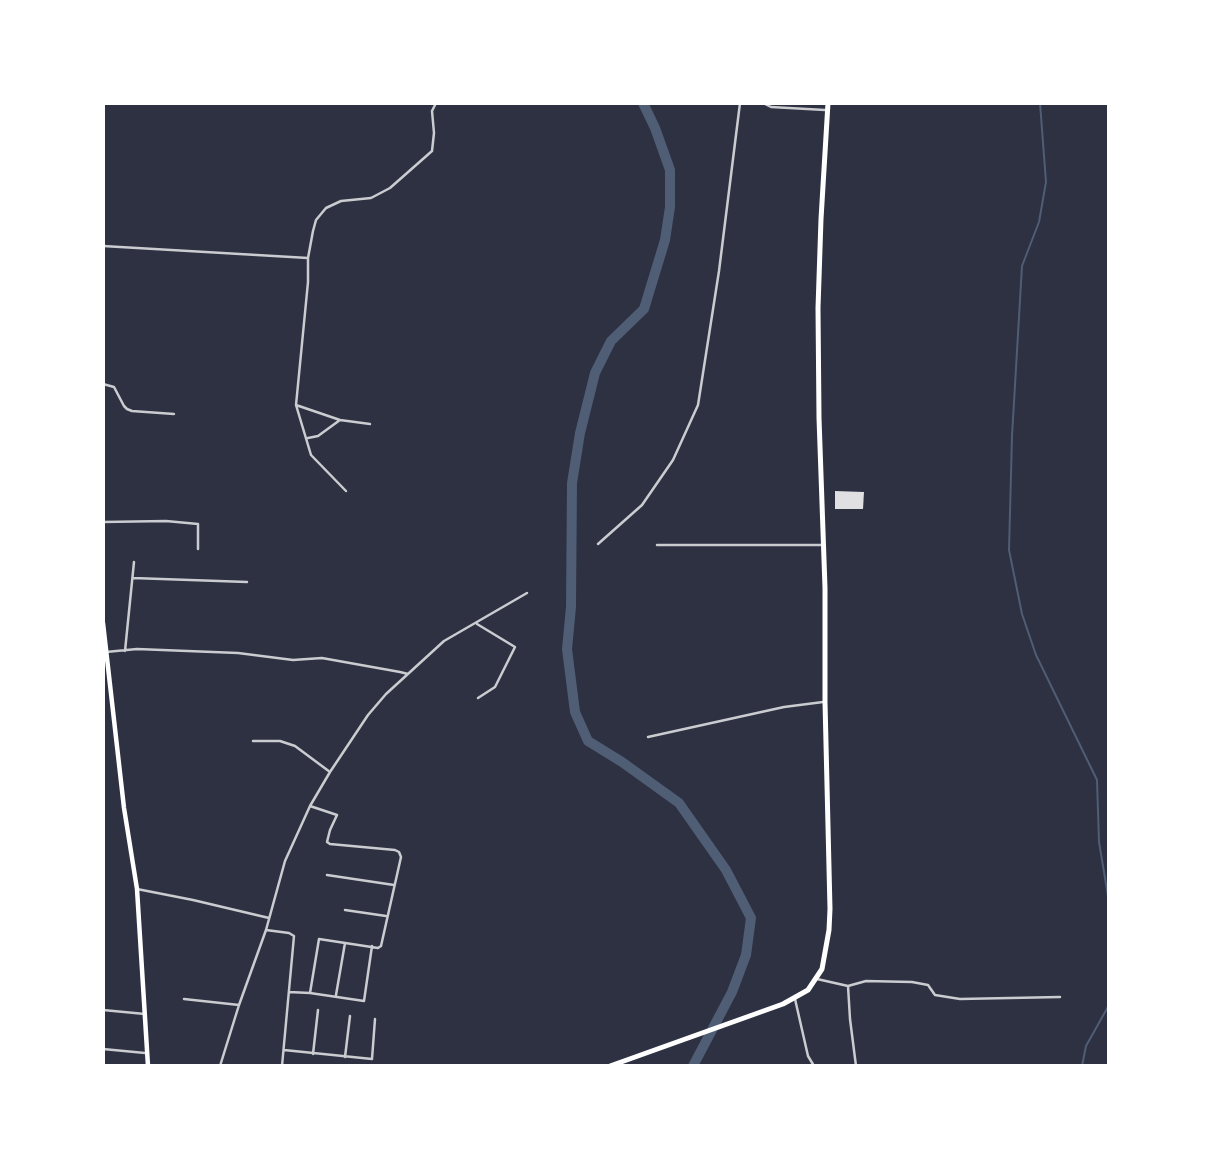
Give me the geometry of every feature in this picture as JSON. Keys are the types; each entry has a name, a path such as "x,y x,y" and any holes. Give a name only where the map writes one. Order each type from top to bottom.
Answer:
{"highway":[{"path":"610,1066 795,998 808,990 817,979 825,957 830,909 818,308 828,107"}],"main road":[{"path":"103,623 136,889 148,1066"}],"street":[{"path":"346,491 312,455 296,405 308,258 316,220 326,208 341,201 371,198 390,188 432,151 432,111 436,103"},
{"path":"598,544 642,505 673,460 698,405 719,271 740,103"},
{"path":"763,103 771,107 828,107"},
{"path":"103,246 308,258"},
{"path":"103,384 114,387 127,409 174,414"},
{"path":"296,405 340,420 370,424"},
{"path":"307,438 318,436 340,420"},
{"path":"103,522 166,521 198,524 198,549"},
{"path":"657,545 823,545"},
{"path":"125,651 134,562"},
{"path":"133,578 247,582"},
{"path":"220,1066 270,918 285,862 310,806 330,772 368,715 386,694 444,641 527,593"},
{"path":"477,624 515,646 495,687 478,698"},
{"path":"106,652 137,649 238,653 293,660 322,659 408,674"},
{"path":"648,737 784,707 825,702"},
{"path":"253,741 280,741 295,746 330,772"},
{"path":"310,806 337,815 327,839 330,844 396,850 401,857 381,946 319,939 310,993"},
{"path":"327,875 394,885"},
{"path":"136,889 270,918"},
{"path":"345,910 388,916"},
{"path":"266,930 294,936 282,1066"},
{"path":"336,996 345,943"},
{"path":"289,992 364,1001 372,946"},
{"path":"817,979 848,986 866,981 912,982 928,985 935,995 960,999 1060,997"},
{"path":"848,986 856,1066"},
{"path":"795,998 808,1056 814,1066"},
{"path":"184,999 239,1005"},
{"path":"103,1010 145,1014"},
{"path":"313,1054 318,1010"},
{"path":"345,1057 350,1016"},
{"path":"284,1050 372,1059 374,1019"},
{"path":"103,1049 147,1053"}],"building":[{"path":"835,491 864,492 863,509 835,509"}],"waterway":[{"path":"643,103 670,170 670,207 665,240 644,309 611,341 595,373 580,433 572,483 571,607 567,649 575,712 588,741 679,803 726,870 751,918 746,955 732,992 693,1066"},
{"path":"1040,103 1046,182 1039,222 1022,266 1012,436 1009,550 1022,614 1036,655 1097,780 1099,842 1109,902"},
{"path":"1082,1066 1086,1046 1109,1005"}]}
